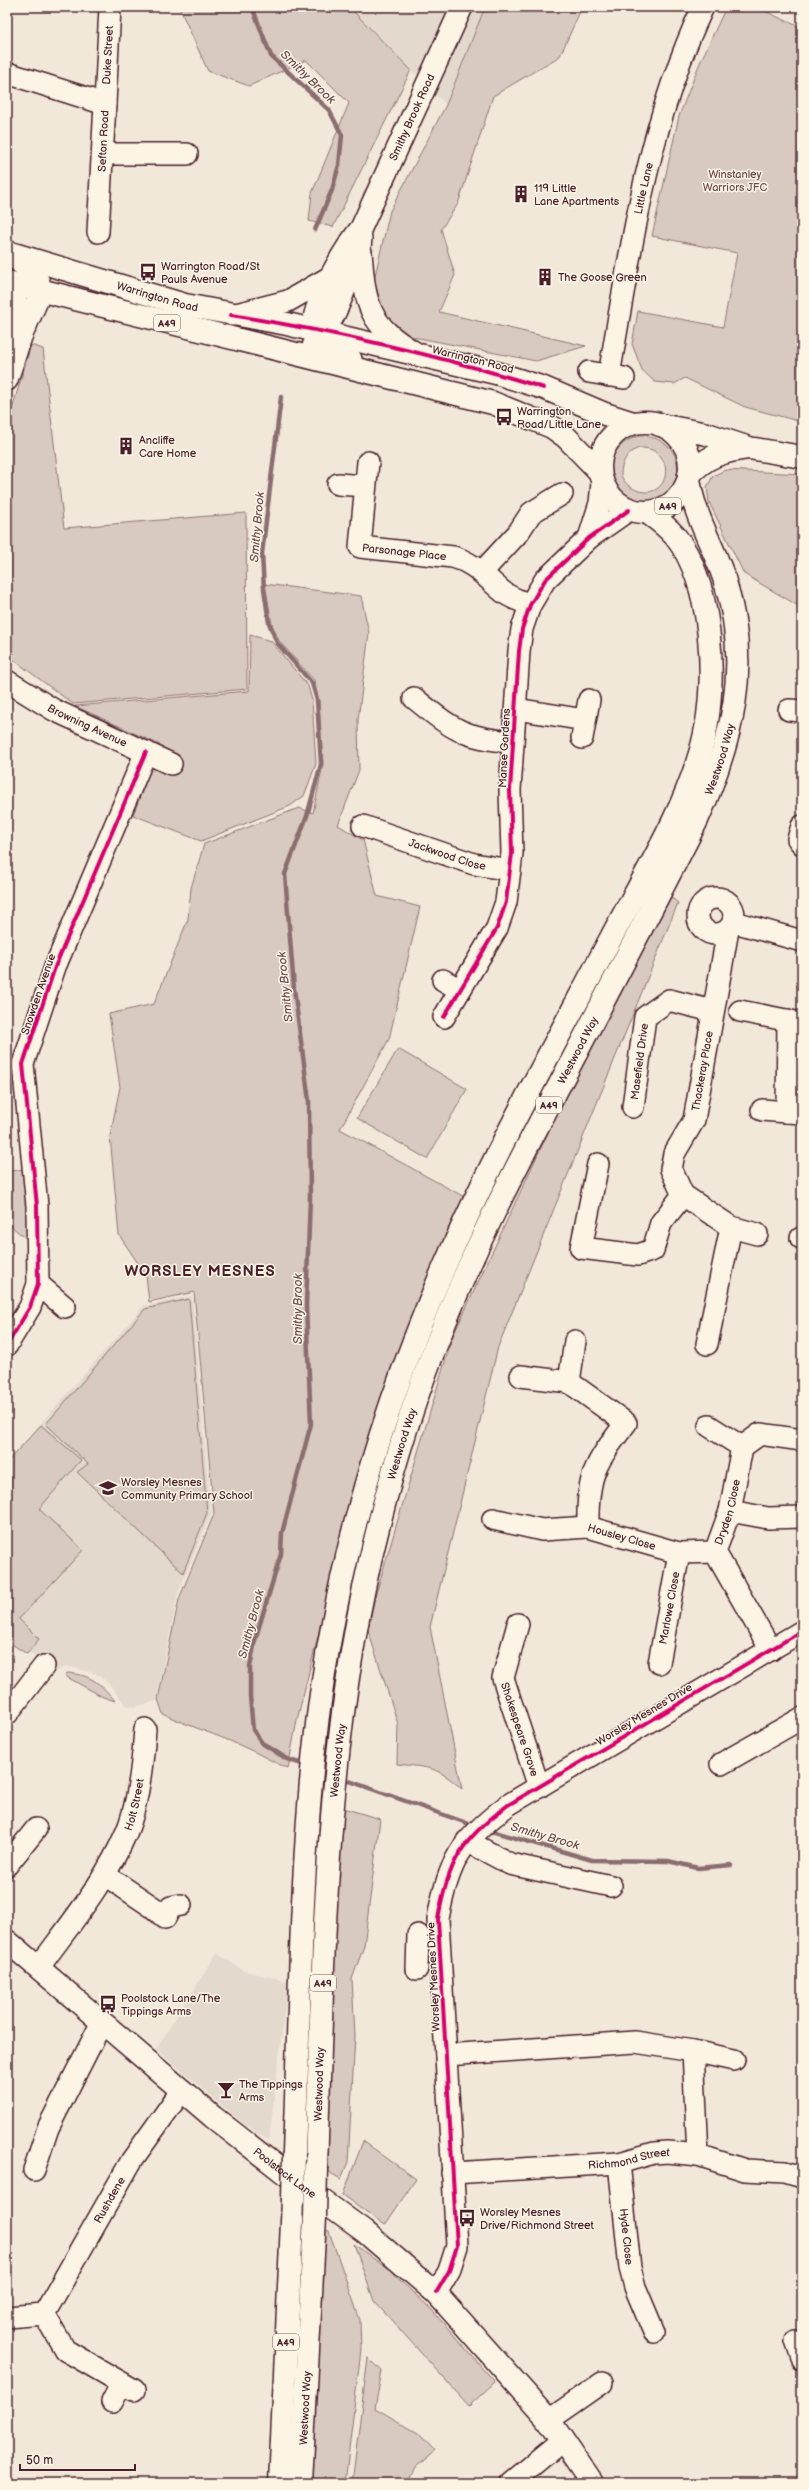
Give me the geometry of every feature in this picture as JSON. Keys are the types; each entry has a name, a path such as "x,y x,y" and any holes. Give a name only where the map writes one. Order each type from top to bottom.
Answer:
{"main road":[{"name":"Warrington Road","path":"7,252 94,276 144,294 318,335 419,354 496,373 544,388 605,414 634,423"},
{"name":"Warrington Road","path":"7,282 41,292 493,403 552,427 566,437 601,478"},
{"name":"A49","path":"601,478 613,500 639,511 662,510 674,502 683,491 689,477 690,463 687,450 681,439 660,425 647,422 634,423"},
{"path":"601,478 600,459 611,437 634,423"},
{"path":"660,425 707,434 749,448 802,457"},
{"path":"689,477 699,464 714,455 749,448"},
{"name":"Westwood Way","path":"301,2483 315,2217 332,1800 348,1672 377,1530 396,1463 432,1354 468,1269 524,1152 697,820 714,782 727,744 737,693 737,665 733,617 715,552 691,500 689,477"},
{"name":"Westwood Way","path":"280,2483 310,1792 326,1668 352,1535 382,1430 410,1349 474,1201 656,853 692,777 703,745 711,688 711,663 705,614 696,578 683,548 675,536 639,511"},
{"name":"Poolstock Lane","path":"7,1941 182,2090 291,2178 364,2231 436,2293 548,2420 592,2483"}],"street":[{"name":"Duke Street","path":"104,104 110,7"},
{"name":"Smithy Brook Road","path":"318,335 462,7"},
{"name":"Little Lane","path":"589,372 617,377 628,262 653,147 673,78 703,7"},
{"name":"Sefton Road","path":"7,73 104,104 103,154 98,232"},
{"path":"103,154 187,154"},
{"name":"Smithy Brook Road","path":"318,335 314,317 330,277 348,245 361,238"},
{"path":"361,238 365,296 374,318 397,341 419,354"},
{"path":"7,252 33,273 39,282 41,292 20,337 8,373"},
{"path":"231,315 288,301 330,277"},
{"path":"7,286 19,307 22,326 20,337"},
{"path":"293,354 308,349 318,335 332,354 449,383 468,397"},
{"name":"Parsonage Place","path":"368,462 360,547 453,557 468,561 482,572 502,592 530,605"},
{"name":"Manse Gardens","path":"589,538 600,502 601,478"},
{"path":"338,484 365,486"},
{"path":"482,572 518,532 531,513 562,494"},
{"name":"Manse Gardens","path":"444,1017 452,985 503,915 513,839 510,790 519,651 522,629 530,605 545,580 589,538 639,511"},
{"name":"Browning Avenue","path":"7,681 54,710 171,764"},
{"path":"414,698 431,724 452,728 468,735 513,742"},
{"path":"516,709 584,729 589,700"},
{"name":"Snowden Avenue","path":"7,1345 30,1307 38,1284 37,1206 24,1064 55,967 146,752"},
{"name":"Jackwood Close","path":"363,826 383,842 474,864 510,870"},
{"path":"802,826 798,839 802,844"},
{"name":"Thackeray Place","path":"683,1195 671,1169 674,1154 694,1120 712,1011 731,926 802,940"},
{"name":"Masefield Drive","path":"633,1107 645,1017 668,1000 712,1011"},
{"path":"740,1011 795,1021 794,1113 762,1110"},
{"path":"598,1164 581,1248 638,1255 652,1250 661,1223 683,1195 731,1227 757,1234"},
{"path":"707,1344 731,1227"},
{"path":"38,1284 65,1307"},
{"path":"520,1376 569,1382 575,1341"},
{"name":"Housley Close","path":"569,1382 626,1423 597,1462 588,1494 588,1528 679,1553 715,1552"},
{"path":"709,1426 742,1447 760,1434 802,1440"},
{"name":"Dryden Close","path":"742,1447 730,1512 715,1552 771,1650"},
{"path":"730,1512 768,1518 802,1517"},
{"path":"493,1519 542,1530 588,1528"},
{"name":"Marlowe Close","path":"659,1663 679,1553"},
{"name":"Shakespeare Grove","path":"518,1624 503,1678 539,1787"},
{"name":"Worsley Mesnes Drive","path":"436,2293 449,2272 457,2246 438,1919 444,1887 457,1855 476,1832 508,1805 802,1631"},
{"path":"7,1714 44,1666"},
{"path":"721,1764 802,1718"},
{"name":"Holt Street","path":"39,1967 105,1875 127,1830 142,1763 144,1729"},
{"path":"7,1865 36,1829"},
{"path":"476,1832 510,1864 611,1886"},
{"path":"105,1875 154,1908 167,1925 171,1907 181,1905"},
{"path":"418,1935 417,1964 440,1957"},
{"path":"34,2170 48,2128 102,2022"},
{"path":"446,2055 635,2042 693,2051 734,2060"},
{"path":"693,2051 698,2155"},
{"name":"Rushdene","path":"44,2314 132,2160 182,2090"},
{"name":"Richmond Street","path":"452,2173 620,2163 654,2153 698,2155 745,2170 785,2172 802,2178"},
{"name":"Hyde Close","path":"620,2163 630,2268 634,2287 650,2306 654,2332"},
{"path":"7,2317 44,2314 65,2350 128,2387 112,2402"},
{"path":"548,2420 602,2383"},
{"path":"511,2483 563,2440"}],"shaded area":[{"path":"349,7 485,7 446,105 411,70"},
{"name":"Worsley Mesnes Community Primary School","path":"192,1296 211,1514 178,1593 156,1701 135,1707 126,1705 110,1685 97,1674 66,1666 58,1671 47,1662 7,1641 7,1462 144,1306"},
{"path":"217,1953 244,1971 288,1981 269,2141 236,2118 156,2049"}],"green space":[{"path":"179,7 349,7 411,70 333,227 309,221 312,193 349,103 306,60 249,86 208,71"},
{"path":"485,7 582,7 560,56 493,96 458,204 441,229 455,275 439,312 586,346 536,361 409,336 388,326 374,280 390,211 446,105"},
{"name":"Winstanley Warriors JFC","path":"726,7 756,7 802,28 802,422 745,407 685,378 674,384 655,382 642,370 632,344 638,311 723,327 737,253 652,236 679,116 699,65"},
{"path":"31,345 43,349 64,528 246,513 247,689 73,704 7,655 7,426"},
{"path":"638,436 646,436 662,441 668,446 676,458 677,475 672,488 666,495 647,503 633,501 622,494 614,483 611,470 613,457 622,445","holes":["639,448 651,450 660,455 664,463 666,472 664,481 658,488 650,492 639,491 630,487 626,483 621,475 622,466 631,452"]},
{"path":"725,470 802,474 802,608 744,574 709,502 707,487 713,476"},
{"path":"265,584 361,596 369,633 358,720 359,770 338,825 363,840 377,896 420,907 389,1039 340,1129 468,1199 332,1580 297,1720 288,1768 236,1743 163,1714 158,1699 179,1599 214,1514 194,1292 149,1302 146,1275 119,1235 110,1136 120,1087 109,1014 154,1004 188,919 191,888 204,844 299,808 313,813 323,764 319,701 314,680 279,641 272,624"},
{"path":"250,635 271,641 308,686 312,700 316,764 304,796 290,806 201,841 133,815 160,745 75,706 249,691"},
{"path":"668,895 678,903 498,1347 430,1627 462,1789 446,1776 432,1769 397,1764 398,1724 368,1630 375,1597 452,1338 638,940"},
{"path":"398,1049 467,1089 427,1159 357,1118"},
{"path":"23,1169 38,1248 7,1223 7,1172"},
{"path":"189,1299 207,1513 183,1573 77,1472 88,1464 46,1424 145,1309"},
{"path":"41,1425 81,1460 39,1509 83,1550 19,1619 39,1639 27,1654 7,1641 7,1462"},
{"path":"67,1673 82,1675 94,1681 105,1689 115,1701 103,1697 65,1676"},
{"path":"340,1807 380,1819 364,1946 352,1979 355,2036 348,2162 341,2179 323,2169"},
{"path":"363,2141 416,2179 385,2225 343,2195"},
{"path":"322,2228 329,2231 360,2320 361,2350 345,2483 312,2483"},
{"path":"354,2244 389,2270 430,2308 495,2382 469,2406 374,2301"},
{"path":"368,2357 382,2371 375,2408 418,2433 435,2451 416,2467 408,2483 352,2483"}],"waterway":[{"name":"Smithy Brook","path":"252,7 271,56 329,110 342,135 339,165 332,190 315,230"},
{"name":"Smithy Brook","path":"281,397 262,554 264,589 269,623 277,643 312,683 317,700 321,764 307,816 285,874 294,989 309,1101 310,1198 306,1306 311,1424 282,1533 281,1554 255,1640 250,1667 250,1696 253,1730 262,1743 287,1759 308,1766"},
{"name":"Smithy Brook","path":"341,1778 475,1826"},
{"name":"Smithy Brook","path":"488,1830 592,1860 668,1861 698,1868 731,1865"}],"cycle path":[{"path":"231,315 350,337 428,355 544,388"},
{"path":"444,1017 497,928 506,902 512,853 510,790 519,651 522,629 530,605 545,580 589,538 629,510"},
{"path":"7,1345 30,1307 38,1284 37,1206 23,1064 55,967 146,752"},
{"path":"436,2293 449,2271 457,2246 438,1919 447,1882 452,1867 459,1854 468,1841 508,1805 802,1631"}],"place":[{"name":"119 Little Lane Apartments","path":"521,194"},
{"name":"Warrington Road/St Pauls Avenue","path":"148,272"},
{"name":"The Goose Green","path":"545,277"},
{"name":"Warrington Road/Little Lane","path":"504,417"},
{"name":"Ancliffe Care Home","path":"126,446"},
{"name":"Worsley Mesnes Community Primary School","path":"108,1488"},
{"name":"Poolstock Lane/The Tippings Arms","path":"108,2004"},
{"name":"The Tippings Arms","path":"226,2090"},
{"name":"Worsley Mesnes Drive/Richmond Street","path":"467,2218"}],"district":[{"name":"WORSLEY MESNES","path":"200,1271"}]}
